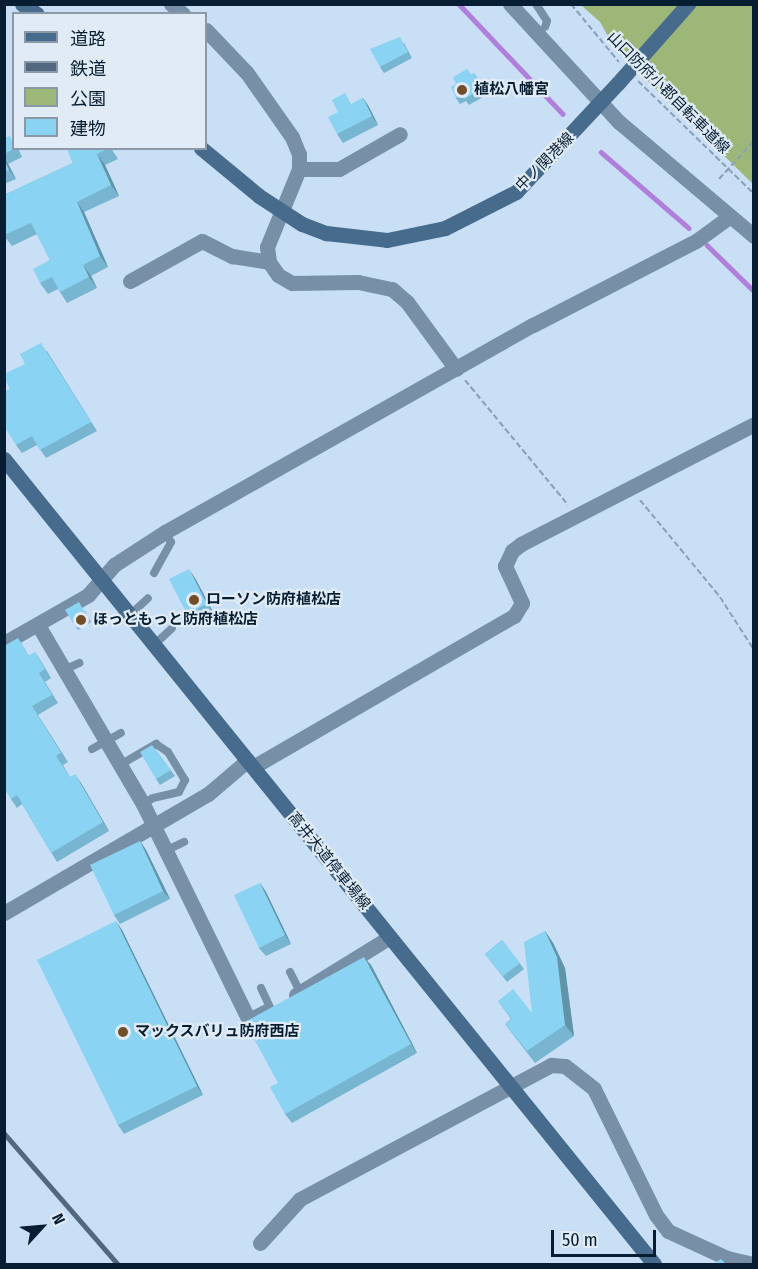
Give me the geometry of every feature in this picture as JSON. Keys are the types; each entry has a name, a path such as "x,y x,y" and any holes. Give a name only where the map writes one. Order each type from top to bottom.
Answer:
{"main road":[{"name":"中ノ関港線","path":"204,150 280,210 326,233 360,239 387,240 445,228 516,192 601,104 622,76 688,4"},
{"name":"高井大道停車場線","path":"4,459 654,1264"}],"street":[{"path":"510,4 544,33 601,104 753,236"},
{"path":"207,31 247,73 292,137 299,154 299,169 280,210 267,247 269,262 278,275 291,283 358,282 392,289 408,302 456,369"},
{"path":"299,169 339,170 400,134"},
{"path":"4,643 88,595 114,565 165,532 456,369 696,241 729,217"},
{"path":"130,281 202,242 232,256 269,262"},
{"path":"4,913 24,898 155,827 250,764 514,616 522,603 505,566 512,551 629,486 753,424"},
{"path":"38,625 143,804 249,1020 390,937"},
{"path":"260,1243 300,1198 512,1088 550,1065 565,1066 579,1074 601,1101 656,1215 668,1231 727,1258 753,1264"}],"lane":[{"path":"536,4 547,21 544,33"},
{"path":"154,573 171,542 165,532"},
{"path":"131,614 148,598"},
{"path":"155,644 172,628"},
{"path":"64,670 79,663"},
{"path":"92,749 121,733"},
{"path":"120,765 156,744 168,752 185,780 179,792 143,804"},
{"path":"167,850 184,842"},
{"path":"291,972 300,992"},
{"path":"261,988 271,1009"}],"path":[{"name":"山口防府小郡自転車道線","path":"571,4 593,27 601,45 622,76"},
{"name":"山口防府小郡自転車道線","path":"635,79 753,194"},
{"path":"719,179 753,141"},
{"path":"456,369 536,470 577,514"},
{"path":"629,486 720,597 753,650"}],"green space":[{"path":"581,5 753,5 753,184 616,50 600,22"}],"building":[{"path":"400,37 408,52 380,67 370,49"},
{"path":"467,69 471,75 474,73 481,83 476,85 479,91 464,99 462,95 456,98 451,87 456,84 453,77"},
{"path":"345,93 351,104 363,98 372,116 337,134 328,117 338,112 332,100"},
{"path":"10,136 12,150 4,154 4,138"},
{"path":"68,150 105,150 97,154 111,185 77,202 100,256 83,265 89,277 60,292 52,277 40,283 33,269 50,260 31,223 4,235 4,195 73,163"},
{"path":"4,160 9,170 4,172"},
{"path":"41,343 91,422 40,450 32,436 16,445 4,426 4,391 10,389 4,374 25,364 20,354"},
{"name":"ローソン防府植松店","path":"189,569 207,604 187,614 169,579"},
{"path":"79,602 85,613 72,621 65,610"},
{"path":"18,638 29,656 35,652 45,669 39,673 52,695 32,706 61,753 56,756 70,777 75,774 103,822 51,853 17,795 11,799 4,788 4,646"},
{"path":"152,745 171,770 156,779 140,752"},
{"path":"140,841 163,891 114,915 90,865"},
{"path":"260,883 285,935 259,948 234,895"},
{"name":"マックスバリュ防府西店","path":"116,921 197,1086 118,1125 37,960"},
{"path":"545,931 557,957 565,1025 527,1051 505,1024 512,1019 498,1001 513,989 532,1013 524,942"},
{"path":"502,940 520,963 503,976 485,954"},
{"path":"364,957 411,1044 285,1114 270,1087 278,1083 245,1022"},
{"path":"721,1259 726,1264 712,1264"}],"waterway":[{"path":"459,4 563,114"},
{"path":"601,152 689,228"},
{"path":"707,245 754,291"}],"railway":[{"path":"4,1133 118,1264"}],"place":[{"name":"植松八幡宮","path":"462,90"},
{"name":"ローソン防府植松店","path":"194,600"},
{"name":"ほっともっと防府植松店","path":"81,620"},
{"name":"マックスバリュ防府西店","path":"123,1032"}]}
